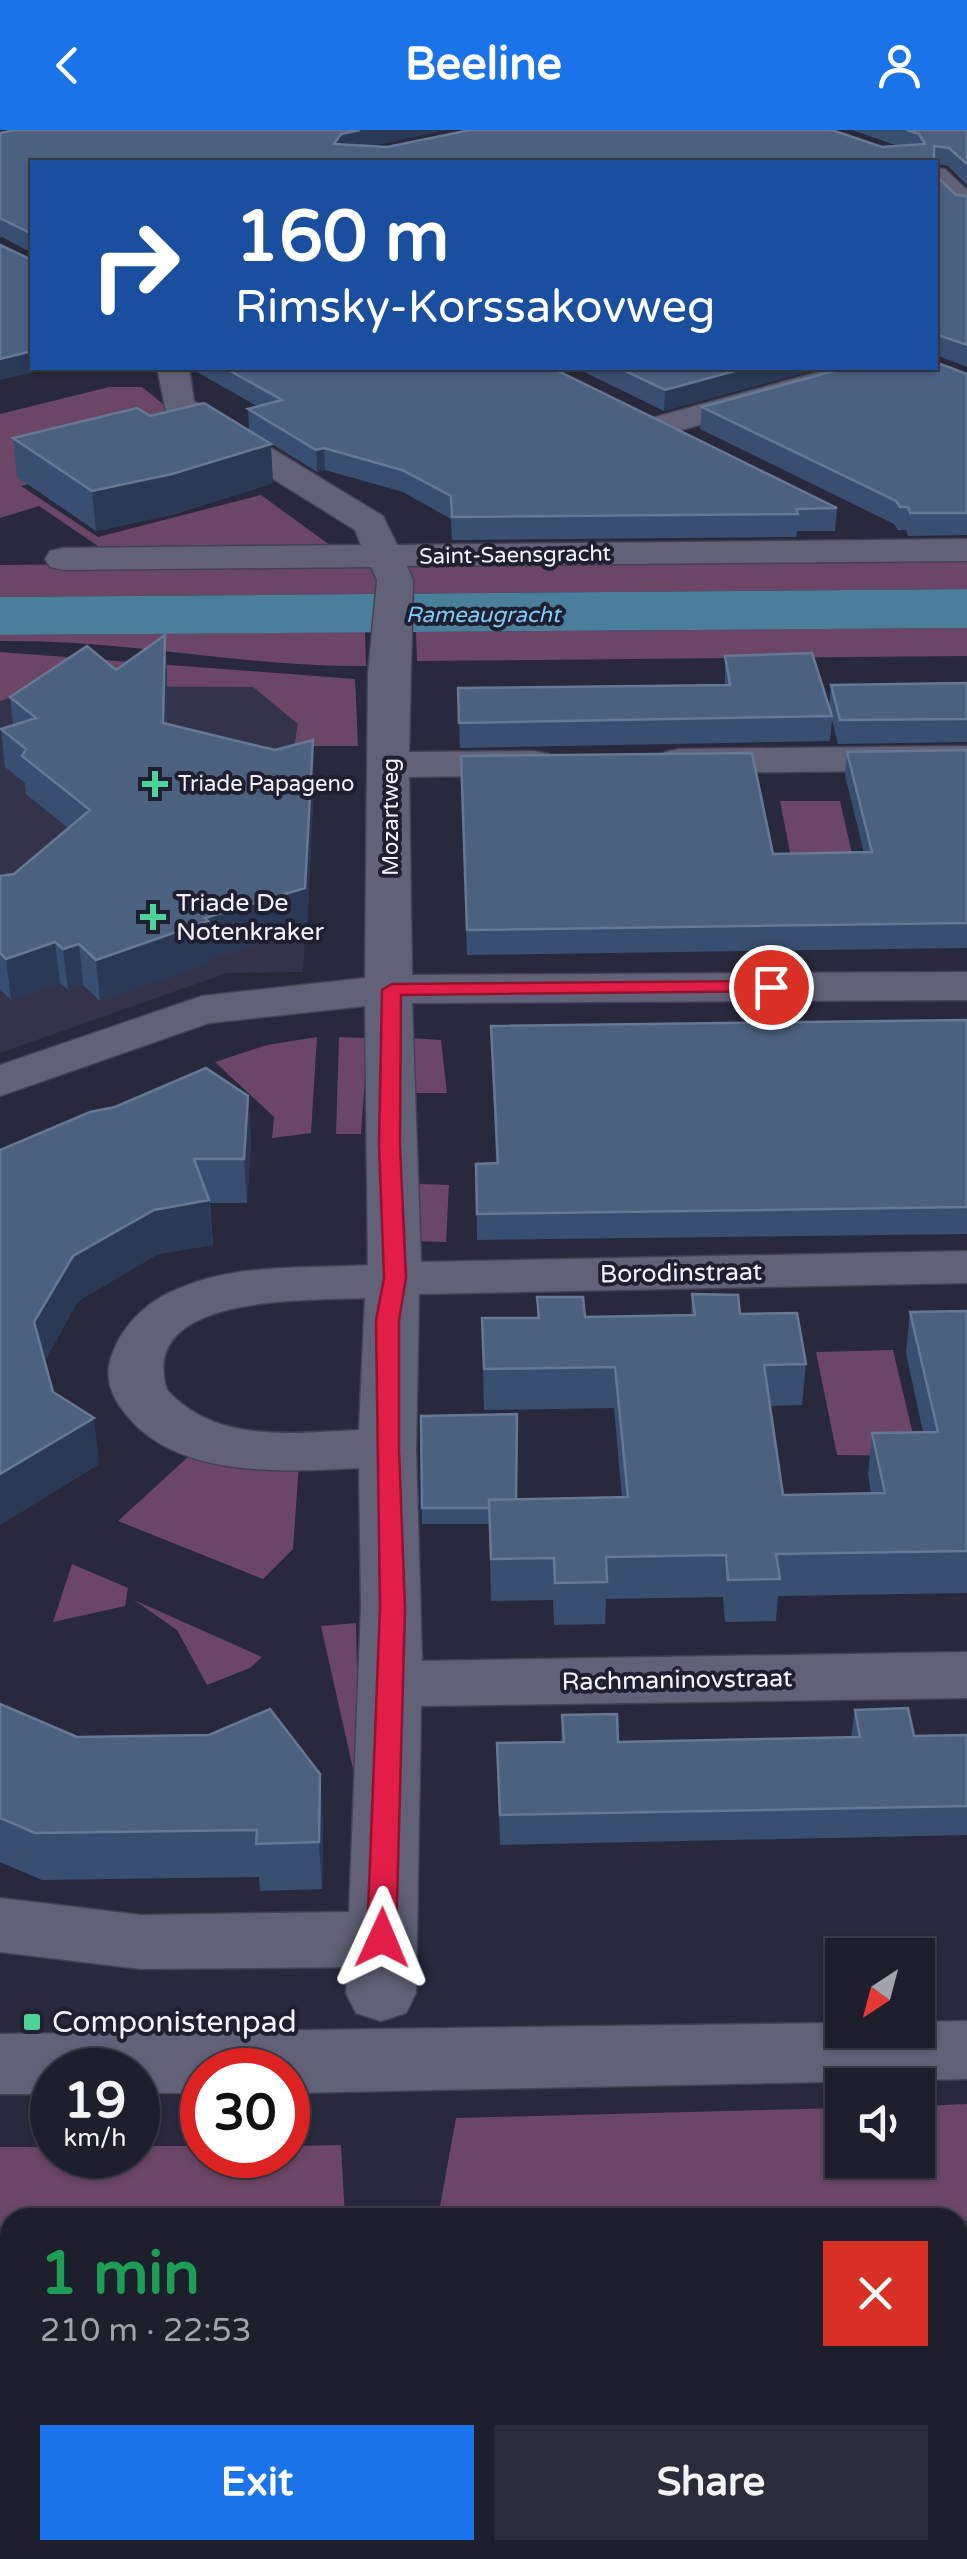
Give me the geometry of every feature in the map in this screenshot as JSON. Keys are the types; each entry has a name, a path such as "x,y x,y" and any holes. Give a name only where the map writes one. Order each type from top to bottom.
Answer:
{"street":[{"path":"938,177 967,205"},
{"path":"938,205 967,220"},
{"path":"173,370 178,404 370,524 390,569"},
{"path":"660,426 861,370"},
{"path":"627,409 707,449"},
{"path":"848,519 879,535 887,551"},
{"name":"Saint-Saensgracht","path":"63,559 390,569 967,550"},
{"name":"Mozartweg","path":"0,1925 382,1966 392,1608 388,1320 395,1278 389,1145 392,990 388,674 393,645 390,569"},
{"path":"645,761 967,758"},
{"path":"391,765 567,762"},
{"path":"0,1081 202,1010 392,990 967,986"},
{"name":"Borodinstraat","path":"387,1448 258,1451 220,1446 184,1433 157,1414 139,1395 134,1368 144,1342 166,1318 218,1292 395,1278 967,1267"},
{"name":"Rachmaninovstraat","path":"388,1684 967,1675"},
{"path":"0,2064 318,2063 967,2050"}],"shaded area":[{"path":"109,387 142,387 205,438 21,486 98,537 261,495 338,551 111,555 39,506 0,518 0,414"},
{"path":"967,555 967,589 0,597 0,565"},
{"path":"967,628 967,656 417,661 416,632"},
{"path":"365,632 366,666 274,662 92,644 0,641 0,635"},
{"path":"0,652 355,679 358,746 294,746 298,724 253,687 43,686 0,701"},
{"path":"43,684 262,684 308,726 311,842 303,972 227,973 0,1053 0,698"},
{"path":"780,801 840,801 855,867 793,868"},
{"path":"317,1037 311,1133 272,1138 274,1117 215,1062 267,1045"},
{"path":"339,1037 368,1038 361,1134 336,1134"},
{"path":"410,1038 441,1040 447,1093 416,1093"},
{"path":"419,1184 449,1185 446,1242 410,1241"},
{"path":"893,1350 918,1456 837,1455 816,1352"},
{"path":"189,1456 299,1464 293,1549 263,1579 118,1521"},
{"path":"72,1564 128,1588 125,1606 53,1622"},
{"path":"134,1600 262,1657 250,1668 207,1685 177,1630"},
{"path":"356,1623 360,1800 321,1626"},
{"path":"967,2104 967,2208 440,2208 456,2118 825,2108 825,2178 935,2178 935,2105"},
{"path":"341,2145 344,2208 0,2208 0,2147 30,2147 30,2178 160,2178 160,2146 180,2146 180,2178 310,2178 310,2146"}],"water":[{"name":"Rameaugracht","path":"967,589 967,628 0,635 0,597"}],"building":[{"path":"360,130 341,134 334,144 387,147 470,130 832,130 882,147 925,144 919,134 907,130 967,130 967,164 949,148 934,146 934,160 30,160 30,233 0,218 0,133"},
{"path":"938,178 956,195 967,196 967,345 938,335"},
{"path":"0,245 30,259 30,352 0,359"},
{"path":"938,363 967,374 967,513 910,513 908,507 900,507 896,501 702,407 838,370 938,370"},
{"path":"229,370 556,370 837,508 796,509 798,514 452,517 451,496 402,470 324,448 316,450 248,409 282,400"},
{"path":"623,370 739,370 665,390"},
{"path":"204,403 271,444 172,474 92,491 13,438 137,408 150,416"},
{"path":"165,635 163,723 275,750 313,740 305,888 205,918 208,921 96,960 79,944 63,949 55,942 6,959 0,953 0,876 14,874 90,810 22,756 26,749 1,729 36,718 10,697 87,646 116,670"},
{"path":"812,653 832,716 459,723 458,688 730,685 725,656"},
{"path":"967,683 967,719 840,720 831,685"},
{"path":"967,750 967,923 467,930 461,756 752,753 773,854 872,852 847,752"},
{"path":"967,1020 967,1207 477,1214 476,1164 498,1163 491,1026"},
{"path":"206,1068 248,1096 244,1159 194,1159 209,1200 154,1210 73,1256 34,1322 53,1392 94,1418 0,1474 0,1150"},
{"path":"692,1294 738,1295 740,1314 797,1313 806,1364 764,1365 783,1495 885,1493 872,1433 938,1432 910,1312 967,1311 967,1551 776,1554 780,1579 728,1580 726,1555 606,1557 607,1582 555,1583 554,1558 491,1559 489,1500 628,1497 615,1367 484,1369 482,1318 539,1318 537,1297 583,1297 585,1317 695,1315"},
{"path":"517,1414 516,1499 489,1500 489,1508 422,1508 421,1416"},
{"path":"0,1704 77,1737 209,1735 270,1709 320,1774 319,1842 256,1844 257,1830 35,1833 0,1818"},
{"path":"908,1708 914,1736 967,1735 967,1806 500,1815 497,1743 564,1742 562,1715 617,1714 618,1742 860,1737 855,1710"}],"place":[{"name":"Triade Papageno","path":"155,784"},
{"name":"Triade De Notenkraker","path":"153,917"},
{"name":"Componistenpad","path":"32,2022"}],"route":[{"path":"382,1938 392,1608 387,1448 388,1320 395,1278 389,1145 392,990 771,987"}]}
